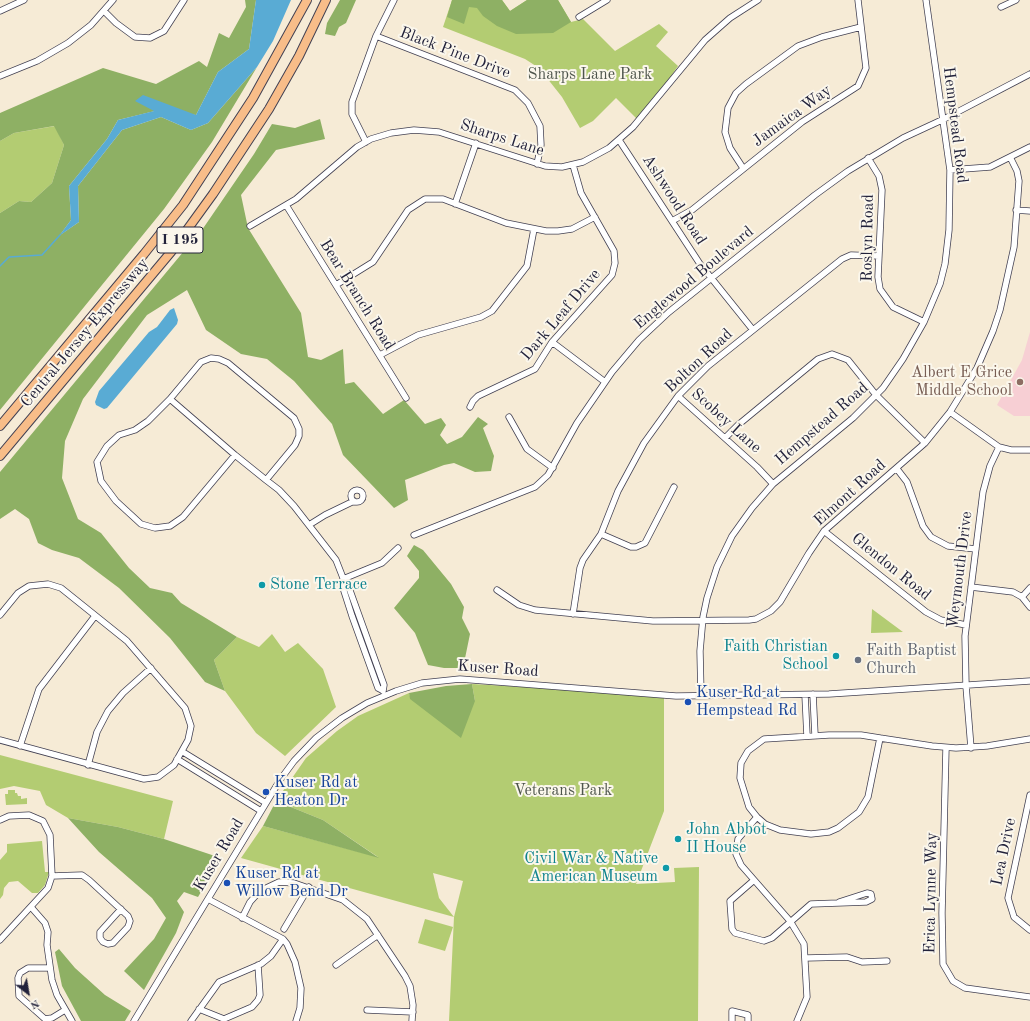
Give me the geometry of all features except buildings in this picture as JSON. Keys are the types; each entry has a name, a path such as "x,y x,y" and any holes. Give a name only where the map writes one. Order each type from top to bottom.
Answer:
{"highway":[{"name":"Central Jersey Expressway","path":"0,426 183,205 253,98 307,0"},
{"name":"Central Jersey Expressway","path":"0,456 171,252 213,194 269,109 299,56 326,0"}],"street":[{"path":"0,11 24,0"},
{"path":"0,76 53,53 80,34 104,11 113,0"},
{"path":"104,11 116,23 135,37 150,38 164,31 184,0"},
{"path":"366,142 354,120 351,108 376,36 394,0"},
{"path":"579,17 607,0"},
{"name":"Sharps Lane","path":"250,226 286,205 309,189 349,153 366,142 391,133 414,130 439,132 537,164 553,167 573,165 591,158 619,140 651,108 682,66 705,40 730,18 758,0"},
{"name":"Jamaica Way","path":"672,221 692,210 743,168 813,114 858,86 866,68 858,0"},
{"name":"Hempstead Road","path":"701,695 700,651 702,621 711,584 724,552 742,522 773,484 853,418 876,395 903,359 924,322 940,284 945,264 951,212 950,170 926,0"},
{"path":"1001,7 1016,0"},
{"path":"743,168 730,148 725,132 726,116 736,93 798,46 822,36 861,27"},
{"name":"Black Pine Drive","path":"376,36 515,90 528,103 540,126 541,144 537,164"},
{"name":"Englewood Boulevard","path":"414,535 528,491 542,482 553,468 577,423 604,382 625,356 654,326 711,278 815,195 868,158 903,138 944,119 1030,74"},
{"name":"Ashwood Road","path":"619,140 711,278 753,330"},
{"path":"455,204 476,143"},
{"path":"950,170 990,167 1030,147"},
{"name":"Elmont Road","path":"497,590 526,608 653,621 748,620 756,619 771,611 780,602 824,531 836,519 897,469 925,443 950,412 975,372 993,331 1010,266 1018,177 1010,157"},
{"name":"Roslyn Road","path":"868,158 879,176 882,190 878,283 884,296 899,311 924,322"},
{"name":"Dark Leaf Drive","path":"470,407 472,401 478,396 535,369 552,342 609,280 614,269 614,251 581,193 573,165"},
{"path":"336,285 373,262 413,206 431,198 443,199 506,223 534,230 565,231 579,226 594,217"},
{"name":"Bear Branch Road","path":"286,205 406,398"},
{"path":"1016,210 1030,211"},
{"path":"380,355 418,335 481,318 492,312 527,266 534,230"},
{"name":"Bolton Road","path":"573,614 581,564 601,534 618,491 634,462 656,424 678,396 708,366 842,259 851,255 879,256"},
{"path":"552,342 604,382"},
{"path":"725,438 738,425 812,364 826,355 838,355 848,360 876,395 925,443"},
{"path":"235,455 183,518 170,526 155,528 141,524 116,501 102,481 97,462 111,442 119,435 135,430 148,422 201,362 212,358 220,359 228,363 294,418 299,436 295,445 266,480"},
{"name":"Scobey Lane","path":"678,396 773,484"},
{"path":"170,398 235,455 284,495 336,560 344,581 348,585 363,636 384,685 383,692"},
{"path":"950,412 999,447 1011,450 1030,450"},
{"path":"509,416 527,450 553,468"},
{"name":"Weymouth Drive","path":"971,748 964,650 966,625 983,492 990,466 999,447"},
{"path":"897,469 909,486 923,526 931,537 948,546 976,549"},
{"path":"601,534 630,547 645,544 674,487"},
{"path":"309,525 325,515 354,501"},
{"name":"Glendon Road","path":"824,531 926,612 941,620 966,625"},
{"path":"344,581 382,563 398,548"},
{"path":"0,615 23,589 42,583 61,588 127,641 188,713 190,733 183,752 178,759 163,774 144,779 0,740"},
{"path":"971,587 1007,590 1022,597 1030,607"},
{"path":"1022,597 1030,588"},
{"path":"20,746 38,689 95,616"},
{"path":"88,765 97,732 108,711 123,693 151,668"},
{"name":"Kuser Road","path":"134,1021 284,774 316,738 356,709 383,692 460,678 651,695 805,695 1030,681"},
{"path":"813,694 815,735"},
{"path":"805,695 807,736"},
{"path":"880,738 868,797 859,812 846,824 830,832 812,834 780,830 765,824 757,817 749,806 741,787 740,771 744,757 752,746 764,739 815,735 842,735 880,738 946,748 971,748 1030,740"},
{"name":"Erica Lynne Way","path":"946,748 942,913 943,964 953,981 965,988 1030,998"},
{"path":"183,752 266,803"},
{"path":"178,759 261,811"},
{"name":"Lea Drive","path":"1030,795 1008,898 1014,917 1030,930"},
{"path":"0,820 9,816 29,815 43,821 50,835 52,876 48,888 0,940"},
{"path":"757,817 741,834 736,850 738,860 753,881 790,921 801,937 806,958 807,997 797,1021"},
{"path":"52,876 82,875 128,916 130,921 128,927 113,943 108,944 103,942 100,938 100,932 121,910"},
{"path":"753,881 730,901 733,931 764,941 769,940 811,904 866,902 872,899 871,894 867,893 839,902"},
{"path":"242,918 254,896 266,887 287,882 309,887 334,896 354,907 367,918 410,986 413,1012 412,1021"},
{"path":"284,929 309,887"},
{"path":"208,899 283,940 290,948 299,975 301,1000 296,1021"},
{"path":"31,907 45,923 48,932 47,945 50,968 57,995 72,1021"},
{"path":"336,965 378,934"},
{"path":"191,1021 219,982 258,965 271,956 283,940"},
{"path":"806,958 847,957 862,962 887,961"},
{"path":"199,1009 224,1019 252,1008 260,995 258,965"},
{"path":"50,968 28,968 20,973 18,978 20,996 45,1019 52,1018 65,1010"},
{"path":"367,1010 413,1012"},
{"path":"732,1021 732,1011 748,1014 748,1021"}],"shaded area":[{"name":"Albert E Grice Middle School","path":"1030,332 1030,416 1014,416 997,405 1022,360"}],"green space":[{"path":"245,0 256,0 249,49 218,72 196,115 155,111 118,120 107,139 69,186 71,220 60,235 79,222 78,186 122,130 161,117 191,130 208,123 257,67 212,142 164,209 0,410 0,213 19,201 31,202 52,183 64,145 54,126 14,133 0,141 0,113 103,68 156,84 199,61 207,67 219,33 229,38 246,7"},
{"path":"340,0 356,0 346,23 339,27 335,36 325,34 327,23"},
{"name":"Sharps Lane Park","path":"452,0 502,0 510,11 527,0 558,0 571,22 583,19 615,51 659,24 668,32 656,46 678,66 658,95 637,119 616,98 593,121 580,128 562,97 539,68 525,59 443,27"},
{"path":"452,0 502,0 510,11 527,0 558,0 571,22 553,33 516,34 497,26 483,16 477,8 469,7 464,24 447,17"},
{"path":"320,119 325,139 276,150 241,195 248,228 301,313 308,357 321,360 343,349 345,384 354,382 383,414 404,400 425,424 441,418 446,425 440,435 447,444 462,437 478,417 488,424 483,428 494,456 491,471 475,472 454,463 444,465 405,480 408,500 394,508 343,455 332,424 294,381 267,359 241,354 206,330 187,290 147,315 83,399 65,441 62,478 78,519 101,533 129,568 150,588 172,593 181,603 237,637 214,660 225,691 205,682 170,638 119,588 79,558 52,550 38,543 29,519 15,509 0,519 0,472 204,227 254,154 272,124 295,128"},
{"path":"55,126 64,145 52,183 31,202 19,201 0,213 0,141 14,133"},
{"path":"414,545 423,550 451,584 464,607 462,618 470,634 463,668 444,668 428,665 415,633 394,608 419,578 419,571 407,556"},
{"path":"872,609 903,632 871,633"},
{"path":"272,634 285,652 298,643 323,669 336,707 285,756 256,733 225,691 214,660 237,637 259,647"},
{"name":"Veterans Park","path":"472,684 664,695 664,811 636,884 675,882 674,868 699,867 698,1021 449,1021 454,917 241,858 263,826 378,857 323,820 276,801 306,758 337,731 358,716 409,693 411,699 475,701","holes":["433,873 463,881 454,917 439,898"]},
{"path":"472,684 475,701 461,738 410,699 409,693 446,686"},
{"path":"0,755 173,801 164,839 118,827 68,818 46,805 40,791 14,786 0,789"},
{"path":"8,790 15,790 15,793 17,793 18,796 21,796 21,799 27,798 27,804 6,805 5,794 8,794"},
{"path":"276,801 323,820 379,858 263,826"},
{"path":"68,818 118,827 164,839 221,858 198,897 184,892 177,901 184,912 176,933 144,990 124,971 154,939 166,918 152,898 99,852"},
{"path":"42,841 45,872 49,872 45,885 38,893 32,893 18,881 9,882 4,888 3,895 0,899 0,860 7,852 7,844"},
{"path":"425,919 453,927 445,951 418,943"},
{"path":"59,949 75,968 105,995 131,1011 125,1021 81,1021 62,986 55,952"}],"water":[{"path":"256,0 291,0 273,41 257,67 208,123 191,130 161,117 122,130 78,186 79,222 59,236 71,220 69,186 107,139 118,120 154,111 135,101 143,95 196,115 218,72 249,49"},
{"path":"174,308 178,320 177,324 107,408 104,409 96,405 95,402 99,391 149,332 157,327 170,310"}],"waterway":[{"path":"0,266 9,257 42,255 60,235"}],"place":[{"name":"Albert E Grice Middle School","path":"1020,382"},
{"name":"Stone Terrace","path":"262,585"},
{"name":"Faith Christian School","path":"836,656"},
{"name":"Faith Baptist Church","path":"858,660"},
{"name":"Kuser Rd at Hempstead Rd","path":"688,702"},
{"name":"Kuser Rd at Heaton Dr","path":"266,792"},
{"name":"John Abbot II House","path":"678,839"},
{"name":"Civil War & Native American Museum","path":"666,868"},
{"name":"Kuser Rd at Willow Bend Dr","path":"227,883"}]}
